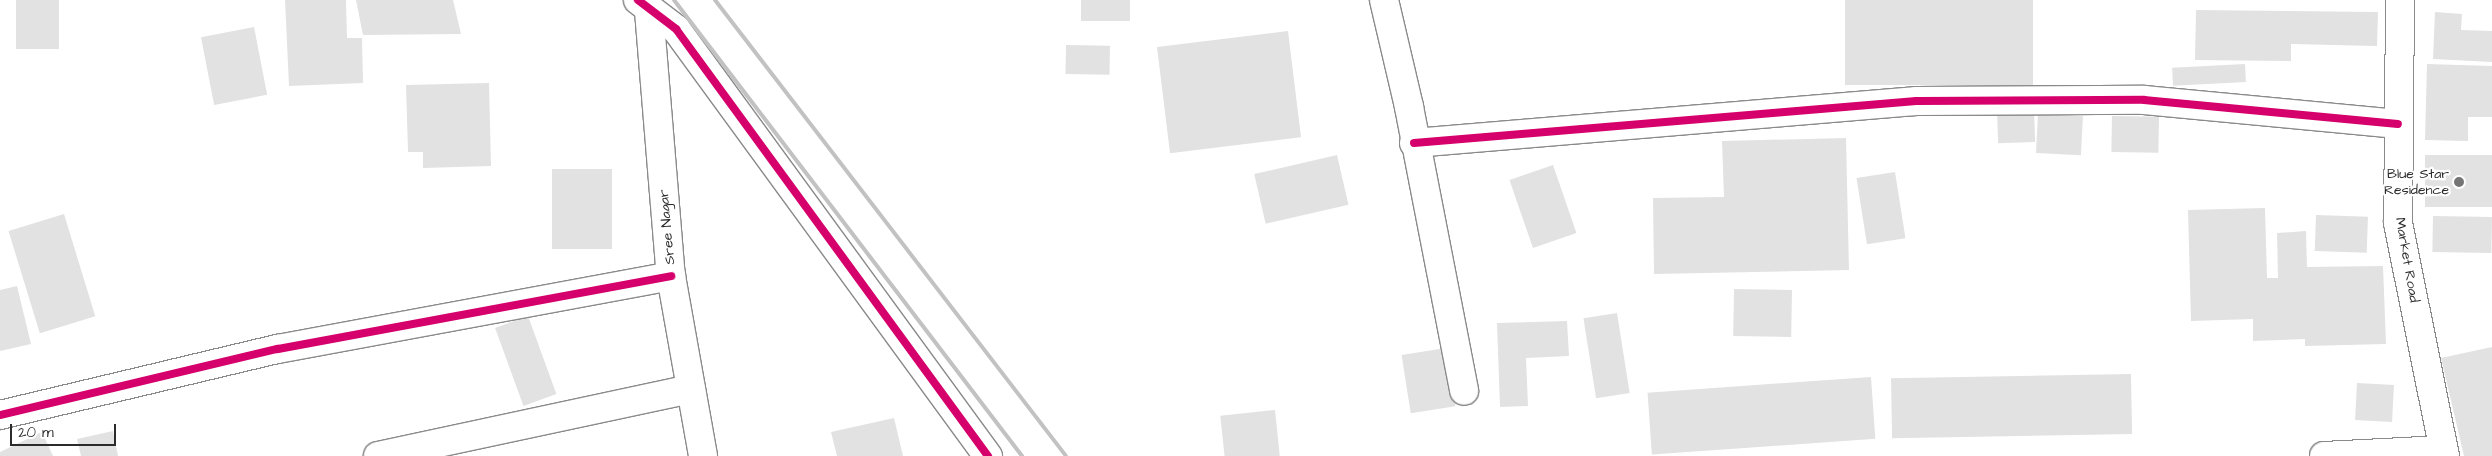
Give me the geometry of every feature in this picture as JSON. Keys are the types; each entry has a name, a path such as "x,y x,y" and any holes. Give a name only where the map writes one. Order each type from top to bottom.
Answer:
{"street":[{"path":"1384,0 1399,58 1414,143 1464,391"},
{"name":"Market Road","path":"2400,0 2398,222 2444,453"},
{"path":"644,6 676,29 988,456"},
{"name":"Sree Nagar","path":"644,6 671,276 703,456"},
{"path":"1414,143 1916,101 2144,100 2398,124"},
{"path":"0,415 278,349 671,276"},
{"path":"378,456 691,389"},
{"path":"2324,456 2444,453"}],"building":[{"path":"16,0 59,0 59,49 16,49"},
{"path":"285,0 346,0 347,38 362,38 363,83 289,86"},
{"path":"356,0 453,0 461,34 363,35"},
{"path":"1081,0 1130,0 1130,21 1081,21"},
{"path":"1845,0 2033,0 2033,85 1845,85"},
{"path":"2196,10 2378,12 2377,46 2291,44 2291,61 2195,60"},
{"path":"2435,12 2462,14 2461,30 2492,31 2492,62 2433,59"},
{"path":"254,27 267,95 214,105 201,37"},
{"path":"1288,31 1301,137 1170,153 1157,47"},
{"path":"1066,45 1110,46 1109,75 1065,74"},
{"path":"2245,64 2246,82 2173,86 2172,68"},
{"path":"2427,64 2492,66 2492,117 2468,117 2468,141 2425,140"},
{"path":"489,83 491,166 423,168 423,152 408,152 406,85"},
{"path":"2034,110 2035,142 1998,143 1997,111"},
{"path":"2038,114 2083,116 2081,155 2036,153"},
{"path":"2112,116 2159,117 2158,153 2111,152"},
{"path":"1846,138 1849,270 1654,274 1653,198 1724,197 1722,141"},
{"path":"1337,155 1348,205 1266,224 1254,174"},
{"name":"Blue Star Residence","path":"2425,155 2492,155 2492,207 2425,207"},
{"path":"1553,165 1576,233 1533,248 1510,180"},
{"path":"552,169 612,169 612,249 552,249"},
{"path":"1895,172 1905,238 1867,244 1856,178"},
{"path":"2265,208 2267,278 2278,278 2277,233 2306,231 2307,267 2383,266 2386,344 2305,346 2305,339 2253,341 2253,319 2191,321 2188,210"},
{"path":"64,214 95,316 40,333 9,231"},
{"path":"2316,215 2368,217 2367,253 2315,251"},
{"path":"2433,216 2492,217 2491,253 2432,252"},
{"path":"17,286 31,344 0,351 0,290"},
{"path":"1734,289 1792,290 1791,337 1733,336"},
{"path":"1617,313 1630,393 1596,398 1583,318"},
{"path":"528,316 556,394 523,406 495,328"},
{"path":"1567,321 1569,356 1526,358 1528,406 1500,407 1497,323"},
{"path":"2492,347 2492,456 2464,456 2441,358"},
{"path":"1446,348 1455,406 1411,413 1402,355"},
{"path":"2131,374 2132,434 1892,438 1891,378"},
{"path":"1871,377 1875,439 1652,454 1648,393"},
{"path":"2357,383 2394,385 2392,422 2355,420"},
{"path":"1275,410 1280,456 1225,456 1220,416"},
{"path":"894,418 903,456 837,456 831,432"},
{"path":"113,431 118,456 81,456 77,439"},
{"path":"42,432 53,456 0,456 0,452"}],"railway":[{"path":"674,0 1022,456"},
{"path":"715,0 1066,456"}],"cycle path":[{"path":"638,0 676,29 988,456"},
{"path":"1414,143 1916,101 2144,100 2398,124"},
{"path":"0,415 278,349 671,276"}],"place":[{"name":"Blue Star Residence","path":"2459,182"}]}
